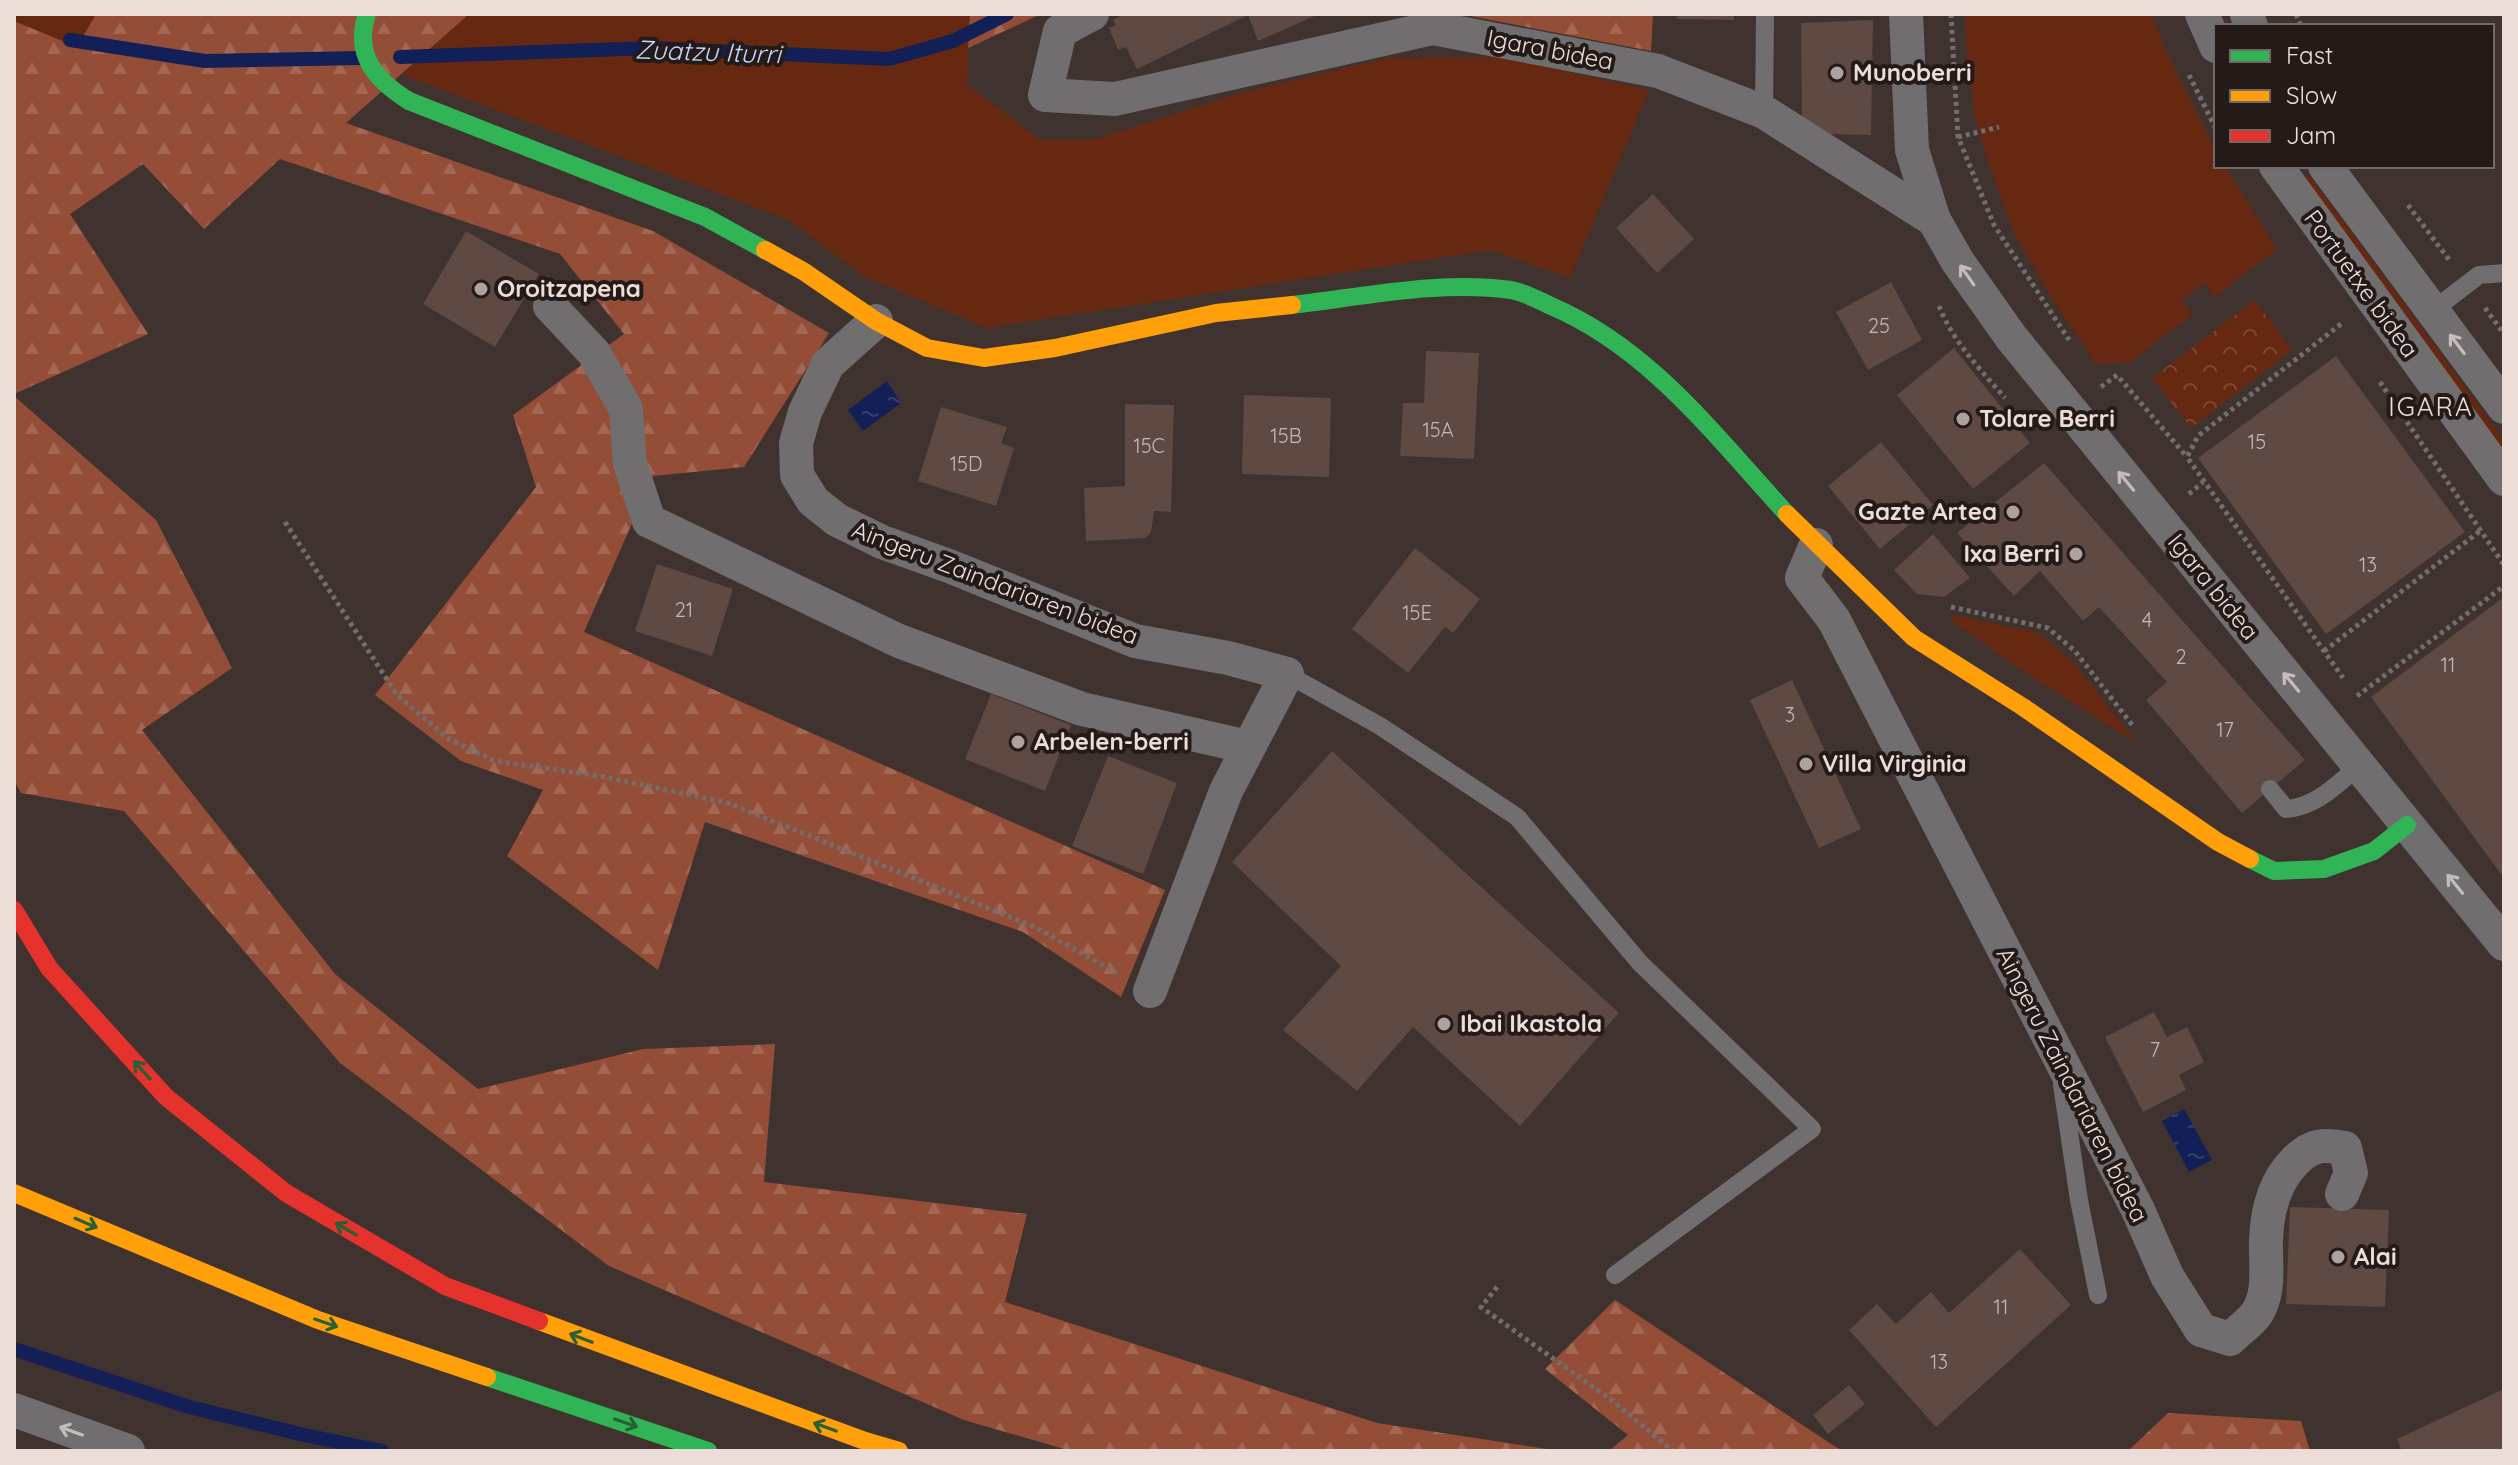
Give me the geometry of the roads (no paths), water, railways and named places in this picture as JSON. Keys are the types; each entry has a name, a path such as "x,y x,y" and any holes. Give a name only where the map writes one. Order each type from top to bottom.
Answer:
{"main road":[{"path":"367,14 363,22 365,58 379,82 409,101 705,217 803,271 876,321 927,348 984,358 1055,348 1216,313 1451,287 1514,290 1561,310 1609,337 1660,376 1816,545 1914,638 2023,707 2218,842 2274,871 2324,869 2374,851 2407,825"},
{"path":"14,910 49,968 166,1097 286,1193 445,1286 666,1370 899,1451"},
{"path":"14,1193 318,1320 708,1451"}],"street":[{"name":"Igara bidea","path":"1092,14 1060,31 1045,95 1115,99 1433,28 1658,71 1764,112 1934,220"},
{"name":"Igara bidea","path":"1906,14 1912,150 1934,220 1958,262 2011,337 2504,944"},
{"path":"2202,14 2214,41"},
{"name":"Portuetxe bidea","path":"2277,168 2504,479"},
{"name":"Portuetxe bidea","path":"2326,168 2504,407"},
{"path":"550,306 594,353 626,409 630,464 649,521 899,641 1082,709 1248,747"},
{"name":"Aingeru Zaindariaren bidea","path":"876,321 828,364 805,412 796,443 797,475 813,501 837,520 882,542 1135,641 1228,658 1287,674"},
{"name":"Aingeru Zaindariaren bidea","path":"1816,545 1802,578 1834,620 2138,1210 2167,1276 2201,1330 2230,1339 2257,1313 2266,1285 2266,1237 2271,1203 2283,1174 2300,1156 2322,1144 2345,1148 2351,1173 2342,1194"},
{"path":"1150,991 1226,791 1287,674"},
{"path":"14,1410 128,1451"}],"lane":[{"path":"1764,112 1765,14"},
{"path":"2432,311 2479,275 2504,273"},
{"path":"1287,674 1380,726 1517,817 1640,963 1812,1129 1615,1275"},
{"path":"2270,789 2286,809 2303,808 2359,766"},
{"path":"2058,1056 2079,1200 2098,1295"}],"water":[{"path":"887,381 901,403 863,431 848,410"},
{"path":"2184,1109 2212,1160 2189,1172 2162,1121"}],"waterway":[{"name":"Zuatzu Iturri","path":"400,57 651,48 889,59 953,41 1007,14"},
{"name":"Zuatzu Iturri","path":"70,40 205,61 362,58"},
{"path":"14,1349 189,1407 382,1451"}],"place":[{"name":"Munoberri","path":"1837,73"},
{"name":"Oroitzapena","path":"481,289"},
{"name":"Tolare Berri","path":"1963,419"},
{"name":"Gazte Artea","path":"2013,512"},
{"name":"Ixa Berri","path":"2076,554"},
{"name":"Arbelen-berri","path":"1018,742"},
{"name":"Villa Virginia","path":"1806,764"},
{"name":"Ibai Ikastola","path":"1444,1024"},
{"name":"Alai","path":"2338,1257"}],"district":[{"name":"IGARA","path":"2431,407"}]}
